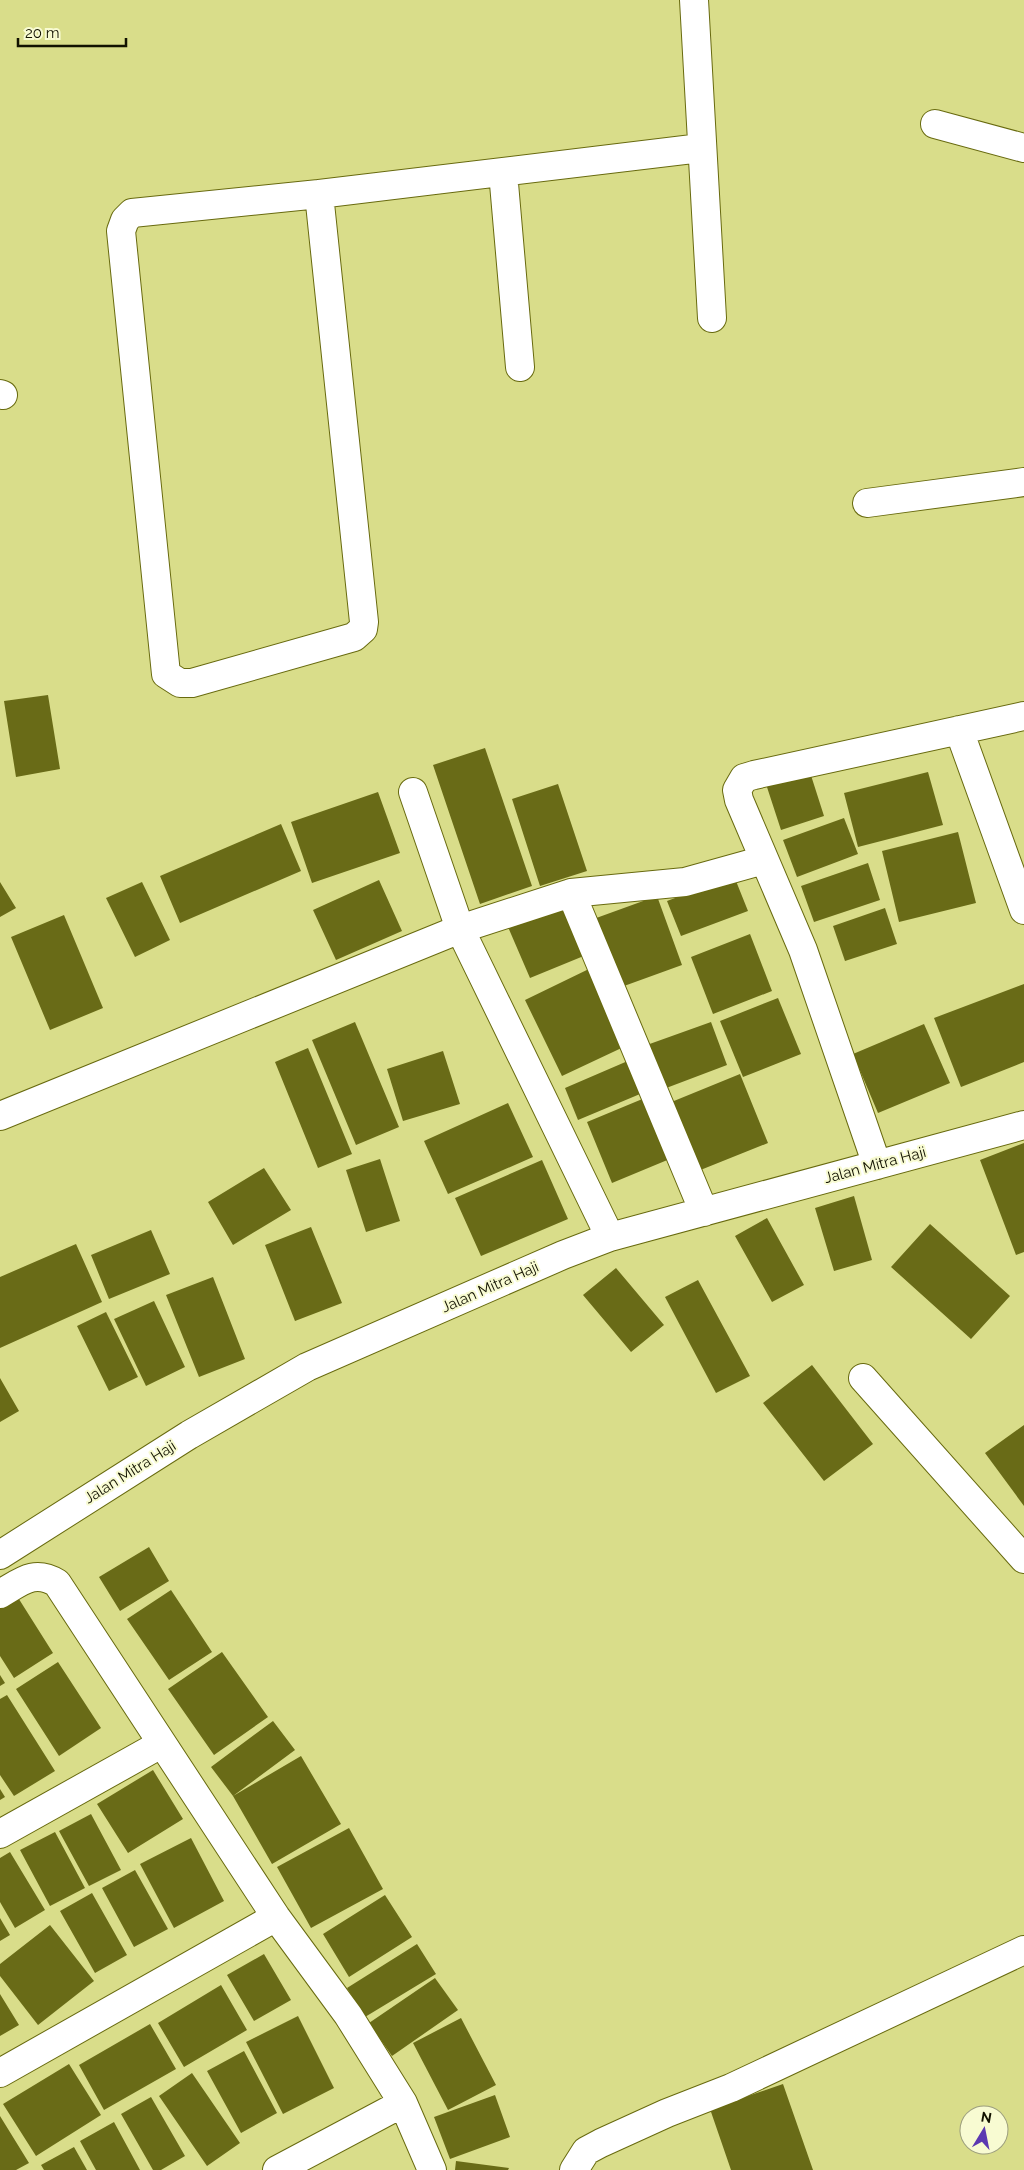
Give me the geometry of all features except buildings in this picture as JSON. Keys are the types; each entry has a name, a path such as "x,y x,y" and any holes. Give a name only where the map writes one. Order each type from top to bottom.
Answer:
{"street":[{"path":"694,0 712,318"},
{"path":"935,124 1024,148"},
{"path":"319,194 364,622 363,629 354,637 192,683 180,683 166,674 121,231 125,220 132,213 319,194 701,148"},
{"path":"503,172 520,367"},
{"path":"868,503 1024,482"},
{"path":"877,1164 803,950 739,800 737,790 744,778 1024,716"},
{"path":"959,730 1024,910"},
{"path":"413,792 460,929 610,1237"},
{"path":"0,1116 460,929 571,893 685,882 764,860"},
{"path":"571,893 704,1212"},
{"name":"Jalan Mitra Haji","path":"0,1555 190,1435 307,1367 563,1255 610,1237 1024,1125"},
{"path":"863,1378 1024,1559"},
{"path":"0,1594 29,1578 44,1576 57,1583 276,1917 348,2015 403,2103 432,2170"},
{"path":"0,1834 161,1744"},
{"path":"0,2073 276,1917"},
{"path":"574,2170 586,2151 601,2142 667,2112 731,2088 1024,1950"},
{"path":"277,2170 403,2103"}]}
